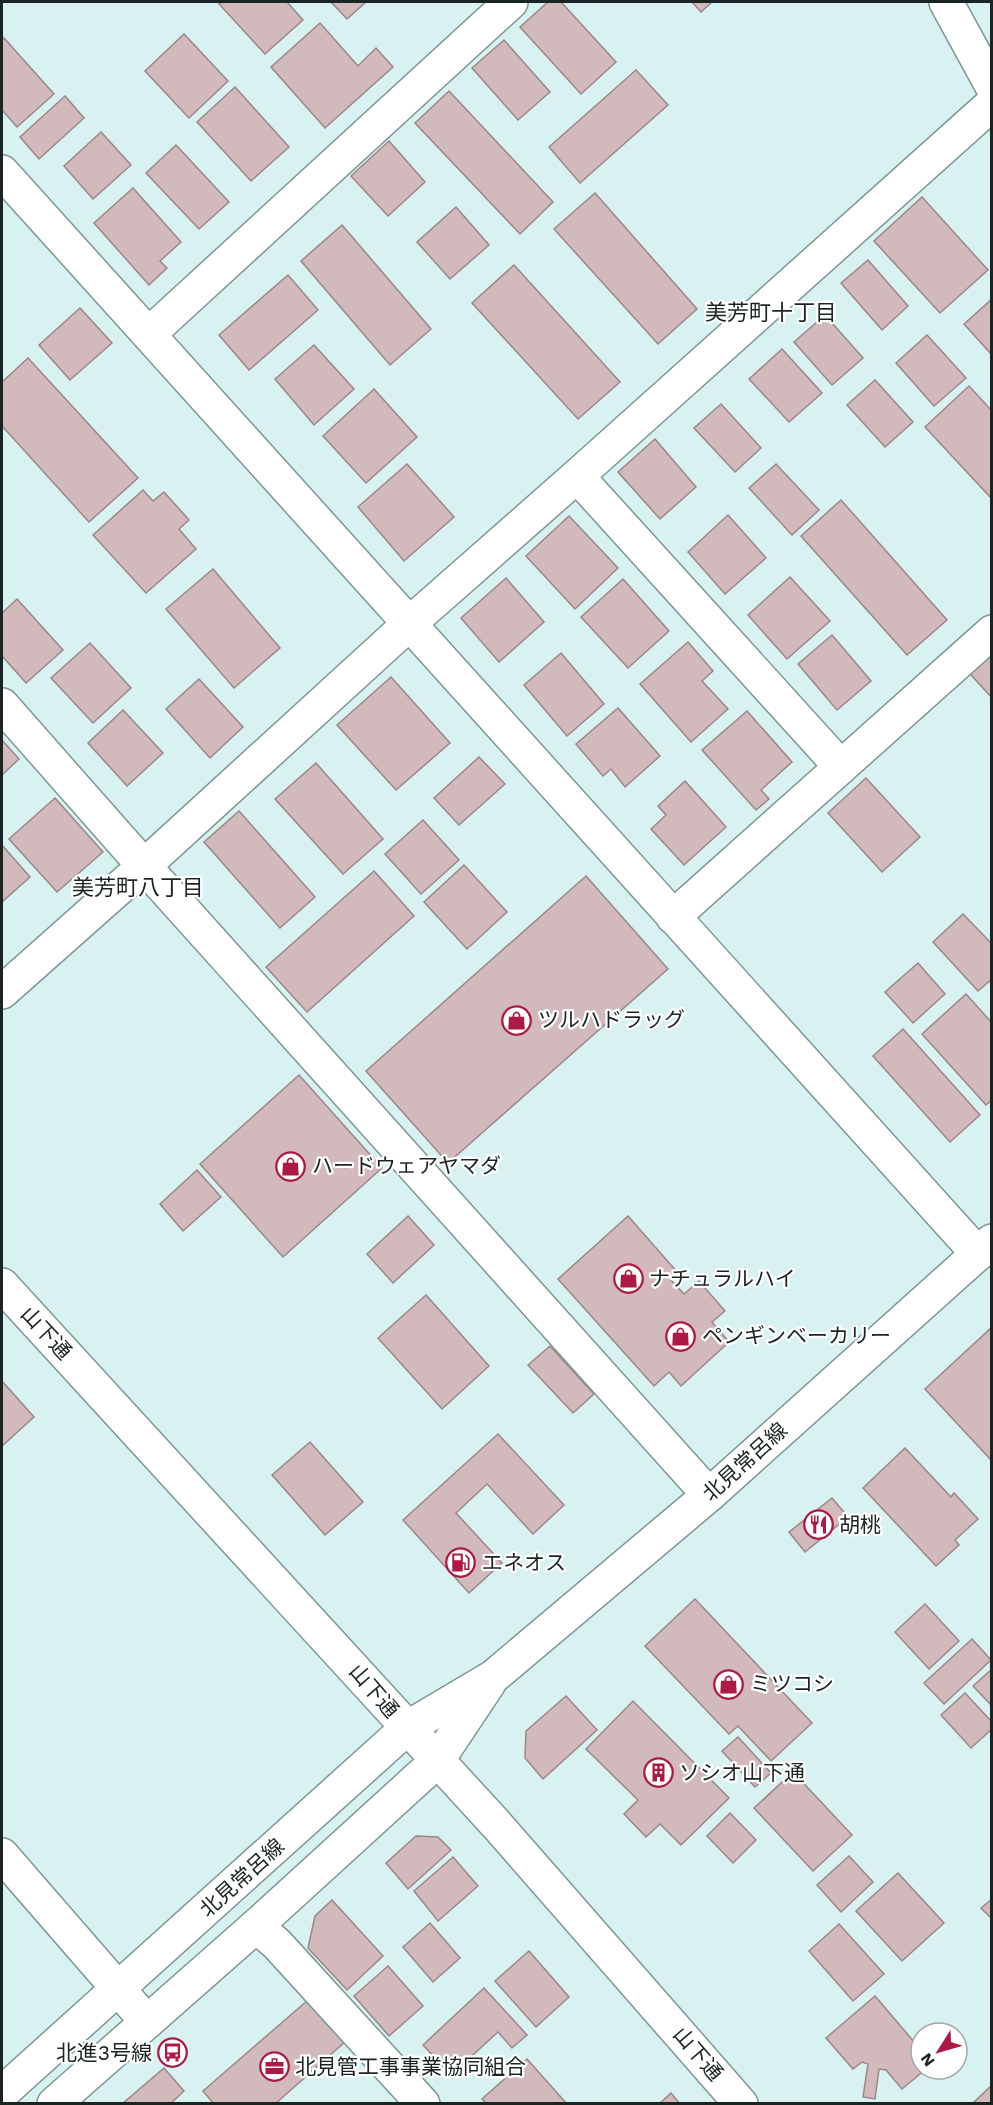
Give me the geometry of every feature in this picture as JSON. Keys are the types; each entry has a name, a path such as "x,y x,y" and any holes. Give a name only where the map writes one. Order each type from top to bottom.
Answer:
{"street":[{"path":"149,334 511,2"},
{"path":"946,2 992,86"},
{"path":"2,992 144,866 410,622 577,476 992,104"},
{"path":"2,172 410,622 673,917 985,1247"},
{"path":"577,476 841,767"},
{"path":"673,917 992,632"},
{"path":"2,705 710,1495"},
{"name":"北見常呂線","path":"2,2093 407,1728 493,1677 710,1495 985,1247"},
{"name":"山下通","path":"2,1285 496,1824 741,2103"},
{"name":"北見常呂線","path":"63,2101 147,2022 437,1761 493,1677"},
{"path":"2,1855 120,1988 147,2022"},
{"path":"256,1926 277,1944 423,2103"}],"building":[{"path":"222,2 287,2 303,20 265,54 219,4"},
{"path":"331,2 366,2 347,19"},
{"path":"548,2 561,2 616,62 581,94 520,27"},
{"path":"692,2 712,2 701,12"},
{"path":"320,23 358,66 376,48 393,67 325,128 271,67"},
{"path":"184,34 228,81 189,118 145,71"},
{"path":"4,38 54,94 17,127 2,110 2,40"},
{"path":"504,40 550,92 518,120 472,68"},
{"path":"636,70 668,105 580,183 549,147"},
{"path":"235,87 289,147 251,181 197,122"},
{"path":"449,91 553,202 520,234 415,123"},
{"path":"65,96 84,118 39,159 20,137"},
{"path":"101,132 131,165 93,199 64,166"},
{"path":"389,141 425,182 388,216 351,176"},
{"path":"176,145 229,202 199,229 146,173"},
{"path":"133,188 181,242 160,261 167,268 149,285 94,223"},
{"path":"595,193 697,309 658,344 554,229"},
{"path":"922,197 988,270 940,313 874,241"},
{"path":"456,207 489,245 450,279 417,242"},
{"path":"342,225 431,329 390,365 301,261"},
{"path":"868,260 908,306 882,330 841,283"},
{"path":"514,265 620,382 578,419 472,303"},
{"path":"288,275 318,310 249,370 219,335"},
{"path":"992,299 992,355 964,324"},
{"path":"80,308 112,343 70,380 39,345"},
{"path":"825,315 863,358 832,385 794,342"},
{"path":"927,335 966,378 934,406 896,363"},
{"path":"314,345 354,389 314,425 275,379"},
{"path":"782,349 822,393 789,422 749,379"},
{"path":"28,358 138,478 89,522 2,426 2,382"},
{"path":"875,380 913,422 885,447 847,405"},
{"path":"969,386 992,411 992,499 925,427"},
{"path":"374,389 417,437 366,483 323,436"},
{"path":"721,404 761,448 735,472 694,428"},
{"path":"655,439 696,487 660,519 618,472"},
{"path":"407,464 454,517 404,561 358,507"},
{"path":"776,464 819,510 792,535 749,488"},
{"path":"143,490 153,501 164,492 189,520 179,529 196,549 146,593 93,535"},
{"path":"841,500 947,620 907,655 801,536"},
{"path":"728,515 766,558 725,594 688,552"},
{"path":"569,516 618,568 575,609 526,556"},
{"path":"213,569 280,648 234,688 166,609"},
{"path":"790,577 830,621 787,659 748,615"},
{"path":"506,578 544,622 499,662 461,618"},
{"path":"623,579 669,631 628,668 581,617"},
{"path":"17,599 63,650 26,683 2,656 2,613"},
{"path":"832,635 871,681 837,710 798,664"},
{"path":"992,641 992,698 963,666"},
{"path":"688,642 713,671 702,681 728,709 691,742 640,684"},
{"path":"90,643 131,688 93,723 51,678"},
{"path":"561,653 604,704 567,736 524,685"},
{"path":"391,677 450,743 396,790 337,725"},
{"path":"199,679 243,727 210,758 166,709"},
{"path":"618,708 660,756 625,787 611,769 603,776 576,744"},
{"path":"123,710 163,753 127,786 88,743"},
{"path":"747,711 792,762 761,790 769,799 756,810 702,750"},
{"path":"2,740 19,759 2,775"},
{"path":"479,757 505,784 459,825 434,798"},
{"path":"316,763 383,839 343,874 275,799"},
{"path":"866,778 920,837 882,872 828,813"},
{"path":"685,781 726,827 684,865 651,829 666,815 658,806"},
{"path":"55,798 103,852 57,892 9,839"},
{"path":"239,811 315,897 280,928 204,842"},
{"path":"423,820 459,860 421,894 385,854"},
{"path":"2,845 30,877 2,902"},
{"path":"464,865 507,912 467,949 424,902"},
{"path":"374,871 414,916 307,1012 266,967"},
{"name":"ツルハドラッグ","path":"586,876 668,969 448,1163 366,1071"},
{"path":"963,914 992,944 992,979 978,991 933,942"},
{"path":"918,963 945,994 913,1023 885,992"},
{"path":"966,994 992,1023 992,1100 986,1105 922,1034"},
{"path":"903,1029 980,1115 950,1142 873,1056"},
{"name":"ハードウェアヤマダ","path":"299,1075 382,1168 283,1257 200,1164"},
{"path":"197,1170 221,1197 183,1231 160,1204"},
{"path":"408,1216 434,1245 393,1283 367,1254"},
{"path":"628,1216 678,1273 671,1280 684,1294 699,1281 725,1311 712,1322 729,1342 681,1386 669,1372 654,1386 558,1279"},
{"path":"426,1295 489,1366 442,1409 378,1338"},
{"path":"992,1327 992,1461 925,1389"},
{"path":"550,1346 594,1394 573,1413 528,1365"},
{"path":"2,1381 34,1417 2,1446"},
{"path":"498,1434 564,1505 533,1534 487,1484 456,1513 502,1563 469,1593 403,1520"},
{"path":"310,1442 363,1502 325,1535 272,1475"},
{"path":"905,1448 951,1497 954,1493 978,1519 955,1540 959,1545 936,1566 863,1488"},
{"name":"胡桃","path":"832,1498 848,1517 805,1552 789,1532"},
{"name":"ミツコシ","path":"695,1599 812,1723 771,1761 738,1726 729,1734 645,1646"},
{"path":"925,1604 959,1641 929,1669 895,1632"},
{"path":"972,1639 991,1660 944,1704 924,1683"},
{"path":"992,1669 992,1706 973,1686"},
{"path":"965,1693 992,1722 992,1729 971,1748 941,1715"},
{"path":"566,1696 597,1730 543,1779 525,1758 526,1731"},
{"name":"ソシオ山下通","path":"633,1701 729,1798 681,1845 660,1824 646,1837 624,1814 638,1800 586,1749"},
{"path":"738,1737 771,1773 755,1787 722,1751"},
{"path":"793,1772 852,1835 813,1871 754,1808"},
{"path":"730,1813 756,1840 733,1863 707,1836"},
{"path":"416,1836 438,1837 451,1850 408,1889 386,1863"},
{"path":"849,1856 873,1882 841,1912 817,1885"},
{"path":"453,1857 478,1886 438,1921 414,1891"},
{"path":"898,1873 944,1923 902,1961 856,1911"},
{"path":"992,1899 992,1919 981,1908"},
{"path":"332,1900 383,1956 347,1990 308,1948 315,1916"},
{"path":"430,1923 460,1958 433,1982 403,1947"},
{"path":"839,1924 884,1974 853,2001 809,1951"},
{"path":"529,1951 569,1997 536,2027 495,1981"},
{"path":"388,1966 423,2006 389,2036 354,1996"},
{"path":"484,1988 527,2035 512,2048 498,2032 451,2075 423,2045"},
{"path":"875,1996 909,2036 909,2081 912,2081 902,2089 886,2070 879,2069 875,2099 863,2097 868,2064 862,2062 853,2069 826,2038"},
{"name":"北見管工事事業協同組合","path":"308,2000 345,2042 275,2104 214,2104 203,2091"},
{"path":"527,2059 567,2104 487,2104 482,2099"},
{"path":"164,2068 184,2091 170,2104 122,2104"},
{"path":"992,2085 992,2104 972,2104"},
{"path":"671,2093 680,2104 659,2104"}],"place":[{"name":"ツルハドラッグ","path":"517,1020"},
{"name":"ハードウェアヤマダ","path":"291,1166"},
{"name":"ナチュラルハイ","path":"628,1279"},
{"name":"ペンギンベーカリー","path":"681,1336"},
{"name":"胡桃","path":"818,1525"},
{"name":"エネオス","path":"461,1563"},
{"name":"ミツコシ","path":"729,1684"},
{"name":"ソシオ山下通","path":"658,1773"},
{"name":"北進3号線","path":"173,2053"},
{"name":"北見管工事事業協同組合","path":"274,2067"}],"district":[{"name":"美芳町十丁目","path":"771,312"},
{"name":"美芳町八丁目","path":"138,887"}]}
